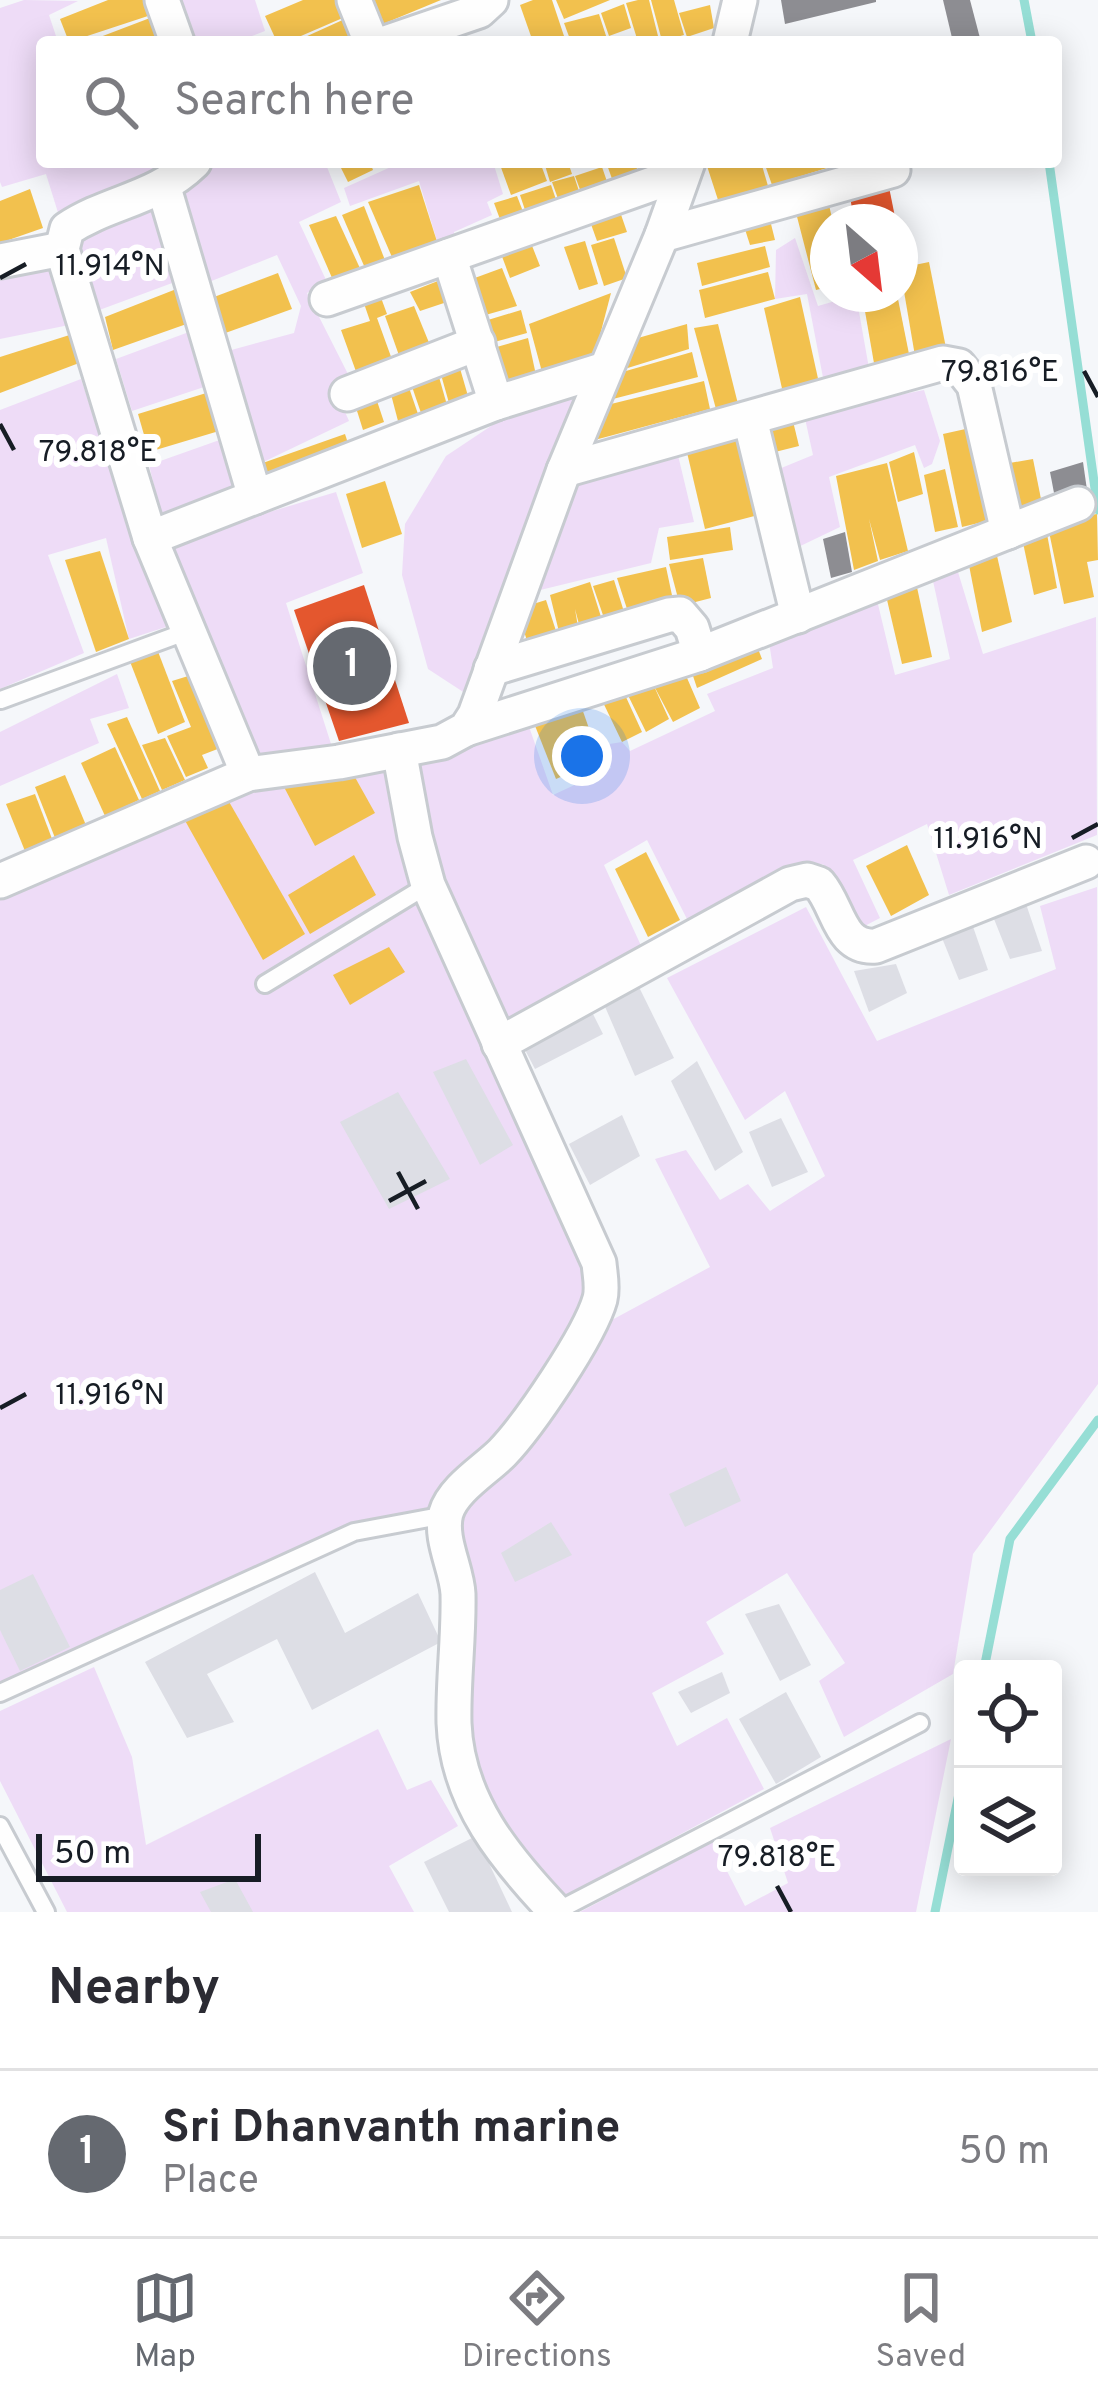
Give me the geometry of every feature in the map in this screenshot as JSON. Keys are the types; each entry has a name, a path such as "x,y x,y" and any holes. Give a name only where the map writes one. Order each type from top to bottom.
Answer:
{"street":[{"path":"162,0 175,36"},
{"path":"354,0 369,36"},
{"path":"405,36 479,10 490,0"},
{"path":"731,36 740,0"},
{"path":"187,168 164,188 67,229 62,249 150,538 248,773"},
{"path":"327,299 683,168"},
{"path":"466,729 686,168"},
{"path":"662,235 893,170"},
{"path":"164,188 255,497"},
{"path":"0,261 62,249"},
{"path":"449,256 496,403"},
{"path":"347,394 478,343"},
{"path":"564,470 943,363 959,366 974,385 1008,532"},
{"path":"150,538 496,403 604,369"},
{"path":"750,419 798,616"},
{"path":"0,881 248,773 442,742 466,729 700,654 1078,504"},
{"path":"491,669 680,614 700,654"},
{"path":"399,750 428,885 599,1263 602,1293 593,1319 524,1425 454,1499 446,1515 458,1602 454,1724 467,1790 513,1867 556,1912"},
{"path":"499,1043 790,884 807,880 819,884 850,941 860,947 876,946 1086,862"}],"lane":[{"path":"1,700 188,631"},
{"path":"265,984 428,885"},
{"path":"0,1693 354,1532 446,1515"},
{"path":"556,1912 920,1724"},
{"path":"0,1826 46,1912"}],"shaded area":[{"path":"24,0 78,1 49,15 56,36 36,36 36,168 160,168 60,219 46,174 2,187 0,8"},
{"path":"169,0 255,0 265,31 252,36 181,36"},
{"path":"207,168 327,168 341,202 299,222 327,282 307,293 350,378 333,385 349,421 257,465 224,352 294,333 301,306 277,255 204,284 180,189"},
{"path":"389,168 495,168 503,194 487,202 492,215 454,232 456,246 440,251 419,181 350,206 344,188"},
{"path":"160,202 183,279 94,312 71,238"},
{"path":"795,238 810,282 810,310 807,294 775,299 776,250"},
{"path":"56,262 74,324 0,339 0,272"},
{"path":"810,312 859,312 870,374 825,388"},
{"path":"197,329 213,384 132,411 116,359"},
{"path":"81,379 137,547 172,625 129,639 106,538 48,555 84,653 0,689 0,410"},
{"path":"588,388 474,699 428,669 402,575 405,524 446,456 509,414"},
{"path":"924,390 940,441 932,464 924,468 915,445 829,477 840,527 792,550 774,471 813,455 804,414"},
{"path":"228,437 245,494 164,526 149,465"},
{"path":"677,451 694,522 659,528 651,563 528,593 573,481"},
{"path":"336,492 363,573 286,603 332,747 255,762 163,544"},
{"path":"958,572 983,654 1096,617 1097,835 949,895 927,824 853,860 880,918 857,930 823,864 689,923 647,840 604,865 643,950 503,1025 433,872 415,761 527,721 553,795 611,768 603,745 622,742 630,751 715,711 707,694 773,668 769,642 876,596 895,675 950,659 933,581"},
{"path":"117,674 129,708 90,719 99,743 0,786 0,732"},
{"path":"399,750 429,885 599,1263 572,1351 454,1499 388,1522 0,1693 0,882 248,774"},
{"path":"1097,887 1098,1384 973,1554 953,1674 844,1737 819,1681 845,1663 787,1573 706,1622 724,1654 652,1693 677,1746 727,1718 764,1789 559,1900 477,1792 467,1736 457,1518 477,1486 520,1451 610,1321 710,1267 655,1159 686,1150 720,1200 748,1184 770,1211 825,1176 785,1091 745,1120 667,978 806,907 877,1041 1056,969 1040,906"},
{"path":"94,1667 132,1757 146,1845 378,1729 407,1790 431,1780 458,1826 389,1866 414,1912 67,1912 0,1781 0,1711"},
{"path":"951,1739 916,1912 580,1912 712,1842 745,1906 788,1883 770,1828"}],"building: Homes":[{"path":"108,0 146,0 151,15 87,36 67,36 60,19"},
{"path":"303,0 340,0 345,17 301,36 274,36 265,16"},
{"path":"367,0 441,0 378,26"},
{"path":"552,0 564,36 531,36 520,5"},
{"path":"556,0 610,0 564,19"},
{"path":"649,0 658,36 636,36 626,3"},
{"path":"651,0 674,0 684,35 661,36"},
{"path":"624,4 631,28 609,36 601,13"},
{"path":"710,5 714,28 687,36 679,13"},
{"path":"599,14 606,36 569,36 564,23"},
{"path":"150,18 156,36 103,36"},
{"path":"347,18 355,36 307,36"},
{"path":"341,168 372,168 373,170 348,182"},
{"path":"501,168 542,168 547,181 511,195"},
{"path":"546,168 570,168 572,174 550,182"},
{"path":"602,168 611,193 585,203 575,176"},
{"path":"608,168 637,168 641,181 616,190"},
{"path":"708,168 763,168 768,186 719,203"},
{"path":"766,168 827,168 772,185"},
{"path":"574,176 583,203 562,210 552,182"},
{"path":"419,185 440,251 395,264 368,202"},
{"path":"551,185 560,211 529,222 520,195"},
{"path":"30,189 43,228 0,243 0,201"},
{"path":"517,196 527,222 504,230 494,203"},
{"path":"617,203 627,232 597,241 587,213"},
{"path":"810,205 810,267 795,209"},
{"path":"364,206 388,268 368,275 342,215"},
{"path":"336,216 364,277 336,287 309,225"},
{"path":"769,216 775,240 750,245 743,223"},
{"path":"527,233 540,266 510,278 497,243"},
{"path":"614,238 627,278 604,286 591,245"},
{"path":"585,241 598,284 579,290 564,247"},
{"path":"765,246 770,267 702,286 697,263"},
{"path":"929,262 946,348 915,356 908,312 918,312 918,264"},
{"path":"502,268 517,306 482,316 472,279"},
{"path":"768,272 775,299 705,318 699,290"},
{"path":"278,273 292,309 217,336 206,300"},
{"path":"448,277 456,299 420,311 410,292"},
{"path":"376,284 387,314 377,318 394,365 358,377 341,330 370,321 359,289"},
{"path":"184,286 195,321 113,350 105,317"},
{"path":"611,293 594,358 542,372 529,324"},
{"path":"800,297 819,383 783,393 764,308"},
{"path":"414,306 432,350 401,361 385,316"},
{"path":"521,310 527,333 487,344 478,323"},
{"path":"865,312 901,312 910,359 875,369"},
{"path":"687,324 689,349 618,371 631,340"},
{"path":"718,324 738,404 716,409 694,328"},
{"path":"79,332 87,360 0,393 0,357"},
{"path":"528,338 536,375 498,388 486,350"},
{"path":"692,352 698,377 609,400 619,373"},
{"path":"457,358 468,396 449,403 438,364"},
{"path":"435,363 447,405 421,413 408,375"},
{"path":"405,376 418,414 398,421 388,383"},
{"path":"704,381 710,409 591,441 607,405"},
{"path":"373,389 384,422 363,430 352,395"},
{"path":"216,390 229,428 149,452 138,414"},
{"path":"791,413 799,446 767,454 759,421"},
{"path":"979,426 995,519 962,527 943,434"},
{"path":"740,428 762,514 705,529 685,444"},
{"path":"345,434 356,468 268,498 257,465"},
{"path":"914,452 923,494 898,502 889,462"},
{"path":"1033,459 1042,504 1016,510 1004,464"},
{"path":"887,463 908,551 880,560 869,519 878,561 854,570 836,476"},
{"path":"945,469 958,527 935,532 924,475"},
{"path":"385,481 402,534 362,548 346,494"},
{"path":"1097,514 1098,560 1087,562 1094,597 1064,604 1047,522"},
{"path":"730,527 733,550 670,560 667,537"},
{"path":"1047,534 1057,588 1034,595 1022,538"},
{"path":"995,547 1012,622 982,632 967,555"},
{"path":"100,551 129,639 96,652 65,560"},
{"path":"703,558 711,598 680,606 669,564"},
{"path":"666,567 673,600 628,612 617,578"},
{"path":"915,578 932,657 902,664 884,587"},
{"path":"614,580 625,615 605,621 593,586"},
{"path":"590,582 602,620 580,628 575,609 578,627 559,632 550,595"},
{"path":"546,600 557,634 528,644 517,609"},
{"path":"753,636 762,659 697,688 688,661"},
{"path":"157,649 185,722 158,734 129,659"},
{"path":"681,664 700,708 673,722 653,684 669,719 646,732 623,685"},
{"path":"198,673 228,745 202,755 208,768 186,777 167,736 191,727 172,681"},
{"path":"620,684 642,732 622,742 599,694"},
{"path":"578,697 600,760 556,779 530,713"},
{"path":"127,717 160,791 142,799 107,724"},
{"path":"165,738 185,780 162,790 142,745"},
{"path":"115,747 139,800 105,816 81,763"},
{"path":"342,754 375,813 315,846 284,787"},
{"path":"65,775 88,830 57,843 35,787"},
{"path":"224,793 305,934 263,960 183,817"},
{"path":"35,794 54,844 27,856 6,804"},
{"path":"907,845 929,895 891,916 866,866"},
{"path":"646,852 680,920 648,937 615,869"},
{"path":"354,855 376,895 310,934 288,895"},
{"path":"389,947 405,972 350,1005 333,975"}],"building: Shops":[{"path":"889,187 892,204 851,204 850,196"},
{"path":"364,585 409,723 339,741 294,610"}],"building: Industry":[{"path":"781,0 876,0 876,2 785,24"},
{"path":"943,0 970,0 979,36 952,36"},
{"path":"1083,462 1087,490 1055,498 1050,472"},
{"path":"845,532 852,572 831,578 823,539"}],"building: Other":[{"path":"1025,901 1042,951 1010,959 990,909"},
{"path":"970,918 988,970 959,980 938,928"},
{"path":"896,964 907,993 869,1012 854,971"},
{"path":"636,981 674,1058 635,1076 603,1002"},
{"path":"592,1012 603,1034 535,1069 523,1046"},
{"path":"466,1059 513,1145 480,1165 433,1072"},
{"path":"697,1061 743,1152 715,1171 671,1081"},
{"path":"398,1092 450,1179 389,1209 340,1122"},
{"path":"622,1115 640,1156 590,1185 569,1144"},
{"path":"781,1118 808,1172 772,1187 749,1132"},
{"path":"726,1467 741,1501 685,1527 669,1494"},
{"path":"551,1522 572,1555 515,1582 501,1553"},
{"path":"315,1572 345,1633 418,1593 441,1642 312,1710 277,1639 207,1674 234,1722 187,1738 145,1662"},
{"path":"33,1574 70,1647 20,1671 0,1630 0,1590"},
{"path":"779,1604 811,1665 780,1681 745,1614"},
{"path":"722,1672 730,1693 691,1713 678,1692"},
{"path":"786,1692 821,1757 776,1784 739,1719"},
{"path":"476,1836 512,1912 449,1912 424,1862"},
{"path":"235,1879 253,1912 211,1912 200,1892"}],"waterway":[{"path":"1024,0 1031,36"},
{"path":"1050,168 1098,510"},
{"path":"986,1660 1010,1539 1098,1420"},
{"path":"935,1912 954,1818"}],"place":[{"name":"Sri Dhanvanth marine","path":"352,666"}]}
